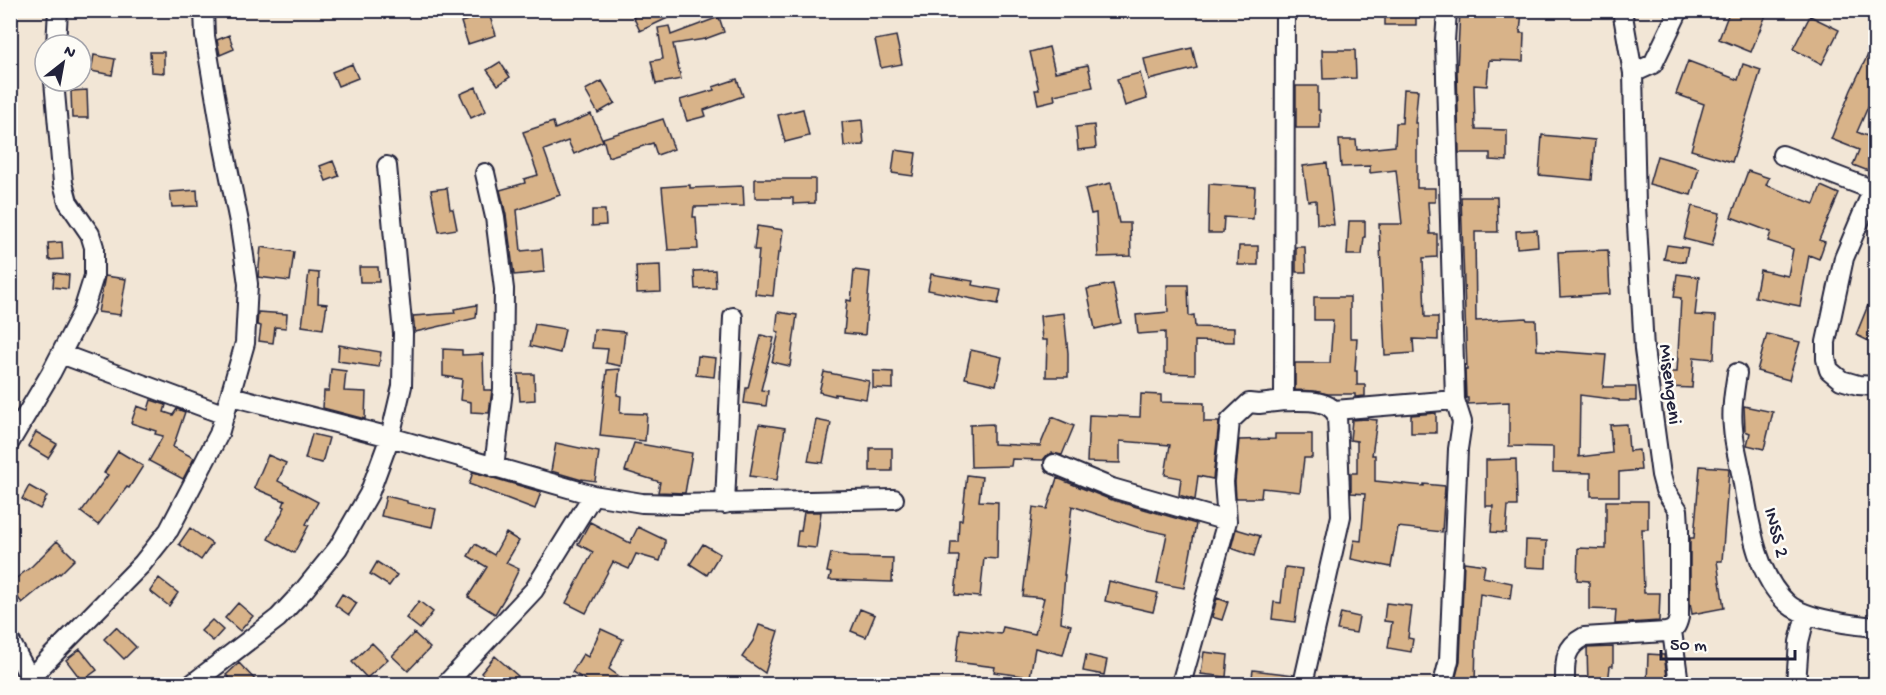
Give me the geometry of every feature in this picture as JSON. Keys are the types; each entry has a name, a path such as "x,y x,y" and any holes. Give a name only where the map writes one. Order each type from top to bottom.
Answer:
{"street":[{"path":"57,33 58,10"},
{"path":"10,641 31,681 142,564 169,530 219,434 231,396 245,344 248,284 240,227 205,36 204,10"},
{"path":"1284,401 1285,10"},
{"path":"1443,684 1449,660 1458,449 1462,422 1455,400 1445,41 1447,10"},
{"name":"Misengeni","path":"1622,10 1632,74 1644,349 1661,475 1665,489 1678,510 1679,617 1677,626 1672,631"},
{"path":"1632,74 1653,64 1679,10"},
{"path":"10,442 61,354 90,293 94,276 94,247 90,234 68,202 63,183 55,93"},
{"path":"1782,155 1873,185 1844,258 1826,342 1826,359 1829,370 1842,380 1858,385 1875,386"},
{"path":"192,684 278,618 338,548 369,494 390,437 402,386 403,333 387,166"},
{"path":"484,173 495,217 504,289 503,389 494,468"},
{"path":"725,504 733,317"},
{"path":"61,354 225,415"},
{"name":"INSS 2","path":"1737,374 1732,407 1732,429 1752,530 1766,575 1773,588 1789,605 1806,614 1875,627"},
{"path":"231,396 390,437 593,495 642,503 725,504 894,499"},
{"path":"1181,684 1227,521 1224,482 1230,421 1249,403 1284,401 1324,403 1335,410 1455,400"},
{"path":"1303,684 1341,516 1335,410"},
{"path":"1054,465 1112,488 1227,521"},
{"path":"446,684 534,590 593,495"},
{"path":"1796,684 1799,642 1806,614"},
{"path":"1565,684 1567,653 1573,643 1584,637 1672,631 1678,684"}],"building":[{"path":"640,10 685,10 640,31 632,14"},
{"path":"1385,10 1416,10 1416,25 1385,25"},
{"path":"1460,10 1522,10 1520,33 1524,33 1523,61 1489,60 1487,86 1474,85 1475,127 1476,129 1507,130 1507,161 1490,160 1490,153 1459,153 1457,71"},
{"path":"1730,10 1768,10 1751,52 1719,39"},
{"path":"489,14 496,35 468,44 461,22"},
{"path":"1810,16 1839,30 1822,64 1793,49"},
{"path":"719,17 724,32 705,39 673,44 681,79 656,84 651,61 663,59 658,28 669,26 671,35"},
{"path":"229,35 234,49 220,55 217,40"},
{"path":"896,36 902,64 881,68 875,40"},
{"path":"1875,40 1875,102 1871,100 1857,132 1875,139 1875,171 1871,172 1853,165 1859,150 1831,139"},
{"path":"1049,47 1055,72 1088,65 1093,87 1054,95 1055,100 1038,104 1035,90 1039,90 1030,52"},
{"path":"1192,48 1197,68 1149,80 1144,59"},
{"path":"1322,50 1355,50 1356,78 1323,79"},
{"path":"150,52 164,52 164,73 151,72"},
{"path":"94,55 115,59 112,75 93,71"},
{"path":"1688,61 1738,80 1743,64 1761,70 1732,162 1691,150 1704,104 1676,94"},
{"path":"500,62 510,77 498,85 487,70"},
{"path":"352,64 358,78 338,86 332,72"},
{"path":"1140,73 1147,99 1125,106 1117,79"},
{"path":"737,79 743,96 704,110 706,116 687,121 680,100 714,90 713,87"},
{"path":"602,81 615,103 598,113 585,90"},
{"path":"1296,86 1318,86 1320,128 1296,128"},
{"path":"476,87 486,111 471,118 460,94"},
{"path":"1404,89 1418,90 1415,123 1417,123 1417,188 1435,188 1435,202 1428,202 1430,234 1437,234 1437,257 1423,258 1425,317 1438,317 1438,340 1413,339 1414,353 1385,355 1379,224 1402,224 1396,170 1370,173 1370,166 1341,167 1339,140 1356,140 1357,150 1395,146 1396,123 1402,123"},
{"path":"71,93 87,93 88,118 72,118"},
{"path":"803,109 809,136 785,142 778,115"},
{"path":"591,114 603,141 574,154 568,141 544,150 560,195 517,210 521,251 542,249 544,272 514,275 506,215 500,190 525,183 524,179 538,175 523,132 553,122 555,129"},
{"path":"663,119 674,149 657,155 653,143 608,157 603,138"},
{"path":"862,120 864,145 844,146 842,122"},
{"path":"1094,125 1096,148 1078,150 1076,127"},
{"path":"1542,135 1595,140 1592,180 1539,175"},
{"path":"895,150 916,153 913,176 892,173"},
{"path":"1657,156 1699,168 1691,195 1649,184"},
{"path":"333,161 339,176 326,181 320,166"},
{"path":"1327,163 1334,225 1317,224 1316,200 1308,201 1303,166"},
{"path":"1748,171 1769,178 1766,185 1814,204 1821,186 1839,194 1819,240 1825,242 1819,259 1809,255 1800,306 1755,297 1760,270 1788,276 1793,249 1768,241 1771,232 1731,217"},
{"path":"755,179 815,179 815,203 793,204 793,198 755,198"},
{"path":"1111,183 1119,223 1130,223 1131,256 1098,257 1096,213 1091,214 1085,189"},
{"path":"1209,184 1255,187 1253,219 1224,217 1223,233 1208,233"},
{"path":"690,185 690,188 743,186 744,206 694,207 693,217 696,217 698,249 668,250 662,187"},
{"path":"447,188 450,209 453,209 457,229 439,232 431,190"},
{"path":"197,190 198,206 172,207 170,192"},
{"path":"1461,197 1497,197 1498,232 1475,232 1476,321 1526,318 1536,320 1537,350 1606,355 1603,387 1636,387 1636,401 1619,401 1580,395 1579,457 1612,453 1610,425 1627,424 1629,451 1639,450 1641,470 1619,472 1619,496 1591,496 1591,473 1553,472 1553,447 1509,446 1509,402 1468,404 1465,370 1467,370"},
{"path":"1692,206 1720,213 1712,246 1684,239"},
{"path":"592,210 605,210 606,225 592,226"},
{"path":"1349,221 1365,221 1362,255 1347,255"},
{"path":"757,226 783,230 773,296 755,294 759,250 754,250"},
{"path":"1537,230 1538,246 1517,248 1516,231"},
{"path":"62,242 63,259 49,260 48,243"},
{"path":"1667,245 1688,248 1685,262 1664,259"},
{"path":"1239,246 1258,246 1258,265 1238,265"},
{"path":"261,247 294,252 290,281 258,277"},
{"path":"1296,247 1305,247 1306,272 1296,272"},
{"path":"1608,250 1610,294 1560,297 1558,252"},
{"path":"660,265 661,292 637,293 636,266"},
{"path":"359,267 378,267 379,282 360,282"},
{"path":"715,270 716,288 695,289 694,271"},
{"path":"854,270 870,272 865,335 844,333 847,300 851,301"},
{"path":"309,272 319,273 318,303 327,304 323,329 302,326"},
{"path":"54,273 69,275 68,289 53,287"},
{"path":"931,274 973,281 972,285 1001,290 998,304 928,290"},
{"path":"1677,274 1699,277 1695,315 1716,316 1714,359 1694,357 1692,388 1668,387 1669,372 1677,372 1681,298 1674,297"},
{"path":"105,276 126,279 120,315 98,312"},
{"path":"1113,284 1121,323 1095,329 1087,289"},
{"path":"1167,285 1188,285 1189,316 1194,315 1195,327 1234,328 1234,342 1195,341 1195,374 1165,373 1165,332 1138,334 1136,315 1168,312"},
{"path":"1875,288 1875,344 1856,335"},
{"path":"1314,297 1350,297 1350,338 1357,338 1355,371 1357,371 1357,385 1365,385 1365,396 1355,397 1355,394 1295,390 1295,363 1330,363 1333,320 1314,320"},
{"path":"477,305 476,318 415,332 413,316 455,313 454,309"},
{"path":"258,312 287,314 286,328 275,327 273,343 259,341 261,326 257,325"},
{"path":"778,312 797,315 790,366 772,362 779,332 776,331"},
{"path":"1064,313 1068,377 1046,377 1047,340 1042,340 1040,316"},
{"path":"535,324 565,329 560,353 530,346"},
{"path":"594,329 625,332 621,366 606,363 608,349 592,348"},
{"path":"1767,334 1800,342 1789,380 1757,371"},
{"path":"761,335 774,338 761,390 768,391 766,406 744,403"},
{"path":"339,345 381,352 379,367 338,361"},
{"path":"443,349 462,350 462,355 483,354 484,390 492,390 489,413 471,412 471,402 460,400 462,379 443,376"},
{"path":"971,350 1002,357 996,385 965,378"},
{"path":"698,356 716,358 714,377 696,375"},
{"path":"331,369 346,371 344,391 366,392 365,419 323,408 324,391 329,391"},
{"path":"620,369 617,395 621,396 620,413 647,414 645,441 600,436 607,370"},
{"path":"873,371 893,372 893,389 873,388"},
{"path":"824,372 869,381 866,399 819,392"},
{"path":"518,374 534,374 535,400 520,401"},
{"path":"1141,394 1161,395 1161,402 1204,403 1204,422 1219,422 1213,479 1198,476 1195,500 1179,495 1181,478 1165,475 1170,445 1120,441 1120,463 1087,462 1089,415 1140,417"},
{"path":"151,400 166,405 164,412 173,415 177,409 185,412 173,447 194,458 183,479 149,461 163,436 155,434 156,431 131,423 137,406 148,410"},
{"path":"1744,406 1773,412 1764,449 1747,445 1750,433 1745,431"},
{"path":"1436,413 1436,433 1411,433 1411,415"},
{"path":"1052,417 1074,426 1062,455 1052,453 1043,460 1012,459 1011,466 971,467 970,425 993,424 993,444 1040,446"},
{"path":"816,420 831,423 823,463 808,461"},
{"path":"1352,420 1377,420 1372,455 1375,455 1375,481 1445,486 1442,532 1398,527 1391,567 1351,559 1354,540 1361,541 1365,494 1351,493 1351,473 1357,473 1357,441 1350,440"},
{"path":"759,424 785,428 777,480 750,476"},
{"path":"36,432 57,444 48,458 28,446"},
{"path":"312,434 329,438 322,463 305,459"},
{"path":"1275,434 1312,434 1312,458 1304,458 1300,492 1262,488 1261,498 1236,498 1235,482 1239,440 1275,439"},
{"path":"556,443 599,452 595,481 582,480 551,471"},
{"path":"634,443 692,453 685,493 658,492 660,482 625,471"},
{"path":"870,448 892,448 892,471 870,471"},
{"path":"118,451 143,466 129,488 127,487 98,525 81,512 108,475 104,473"},
{"path":"268,455 286,463 278,481 318,502 294,553 268,539 285,507 283,506 285,501 254,488"},
{"path":"1516,459 1517,506 1508,506 1506,533 1491,532 1493,506 1486,506 1486,460"},
{"path":"1700,466 1728,468 1729,470 1722,561 1717,561 1724,608 1692,614 1690,538 1694,538"},
{"path":"473,472 541,492 535,509 469,484"},
{"path":"967,475 982,477 979,501 998,502 997,559 984,558 980,597 955,595 959,556 950,556 951,542 958,542 959,520 962,520"},
{"path":"1057,478 1109,499 1196,524 1184,588 1157,583 1167,534 1143,529 1072,506 1061,622 1071,625 1063,655 1035,648 1030,677 994,672 995,667 956,662 960,629 1001,634 1003,627 1035,634 1044,598 1023,596 1033,507 1047,509"},
{"path":"29,486 47,496 40,509 22,499"},
{"path":"386,496 436,509 432,527 381,516"},
{"path":"1606,501 1648,501 1648,529 1642,529 1644,593 1660,593 1659,621 1615,624 1616,610 1589,609 1589,581 1577,580 1578,548 1606,549"},
{"path":"804,512 821,512 816,548 796,546"},
{"path":"590,522 630,543 638,527 665,540 665,545 660,561 636,554 629,569 613,562 586,613 566,603 593,552 578,544"},
{"path":"190,528 212,544 201,560 179,544"},
{"path":"1236,529 1260,536 1254,556 1231,548"},
{"path":"506,533 519,541 506,563 519,569 495,614 468,597 487,567 468,556 475,544 494,555"},
{"path":"1526,540 1547,541 1546,568 1525,567"},
{"path":"57,541 75,559 60,574 22,603 10,588 10,583 32,566"},
{"path":"703,544 720,554 707,575 690,564"},
{"path":"831,553 849,557 893,558 892,582 829,580 831,573 827,572"},
{"path":"377,562 397,575 389,586 370,574"},
{"path":"1464,562 1485,565 1483,577 1512,583 1510,599 1480,594 1475,684 1454,684 1460,661"},
{"path":"1285,567 1302,569 1295,622 1272,619 1274,602 1281,603"},
{"path":"159,578 178,593 169,606 150,591"},
{"path":"1109,581 1158,593 1153,612 1105,601"},
{"path":"342,594 357,603 349,615 335,605"},
{"path":"1217,598 1228,602 1222,620 1212,617"},
{"path":"419,601 433,612 420,629 406,618"},
{"path":"238,603 253,616 240,631 225,618"},
{"path":"1386,603 1412,606 1408,638 1413,639 1411,652 1388,648 1392,622 1384,621"},
{"path":"860,609 875,615 866,637 851,631"},
{"path":"1341,613 1359,617 1356,633 1337,630"},
{"path":"212,620 223,630 213,641 201,631"},
{"path":"759,625 778,631 765,673 742,657 753,641"},
{"path":"116,627 136,647 124,659 104,639"},
{"path":"601,629 623,639 609,669 630,684 592,684 572,672 583,654 588,657"},
{"path":"414,633 430,648 408,671 392,656"},
{"path":"372,643 388,659 367,678 352,662"},
{"path":"1613,647 1613,666 1610,666 1608,684 1588,684 1587,648"},
{"path":"80,649 97,670 82,681 66,660"},
{"path":"1204,652 1228,655 1226,677 1201,674"},
{"path":"1648,654 1664,655 1668,684 1647,684"},
{"path":"1086,655 1107,660 1104,675 1083,671"},
{"path":"495,656 518,676 510,684 494,684 481,673"},
{"path":"239,663 259,684 236,684 226,675"},
{"path":"1253,670 1294,675 1292,684 1251,684"}]}
